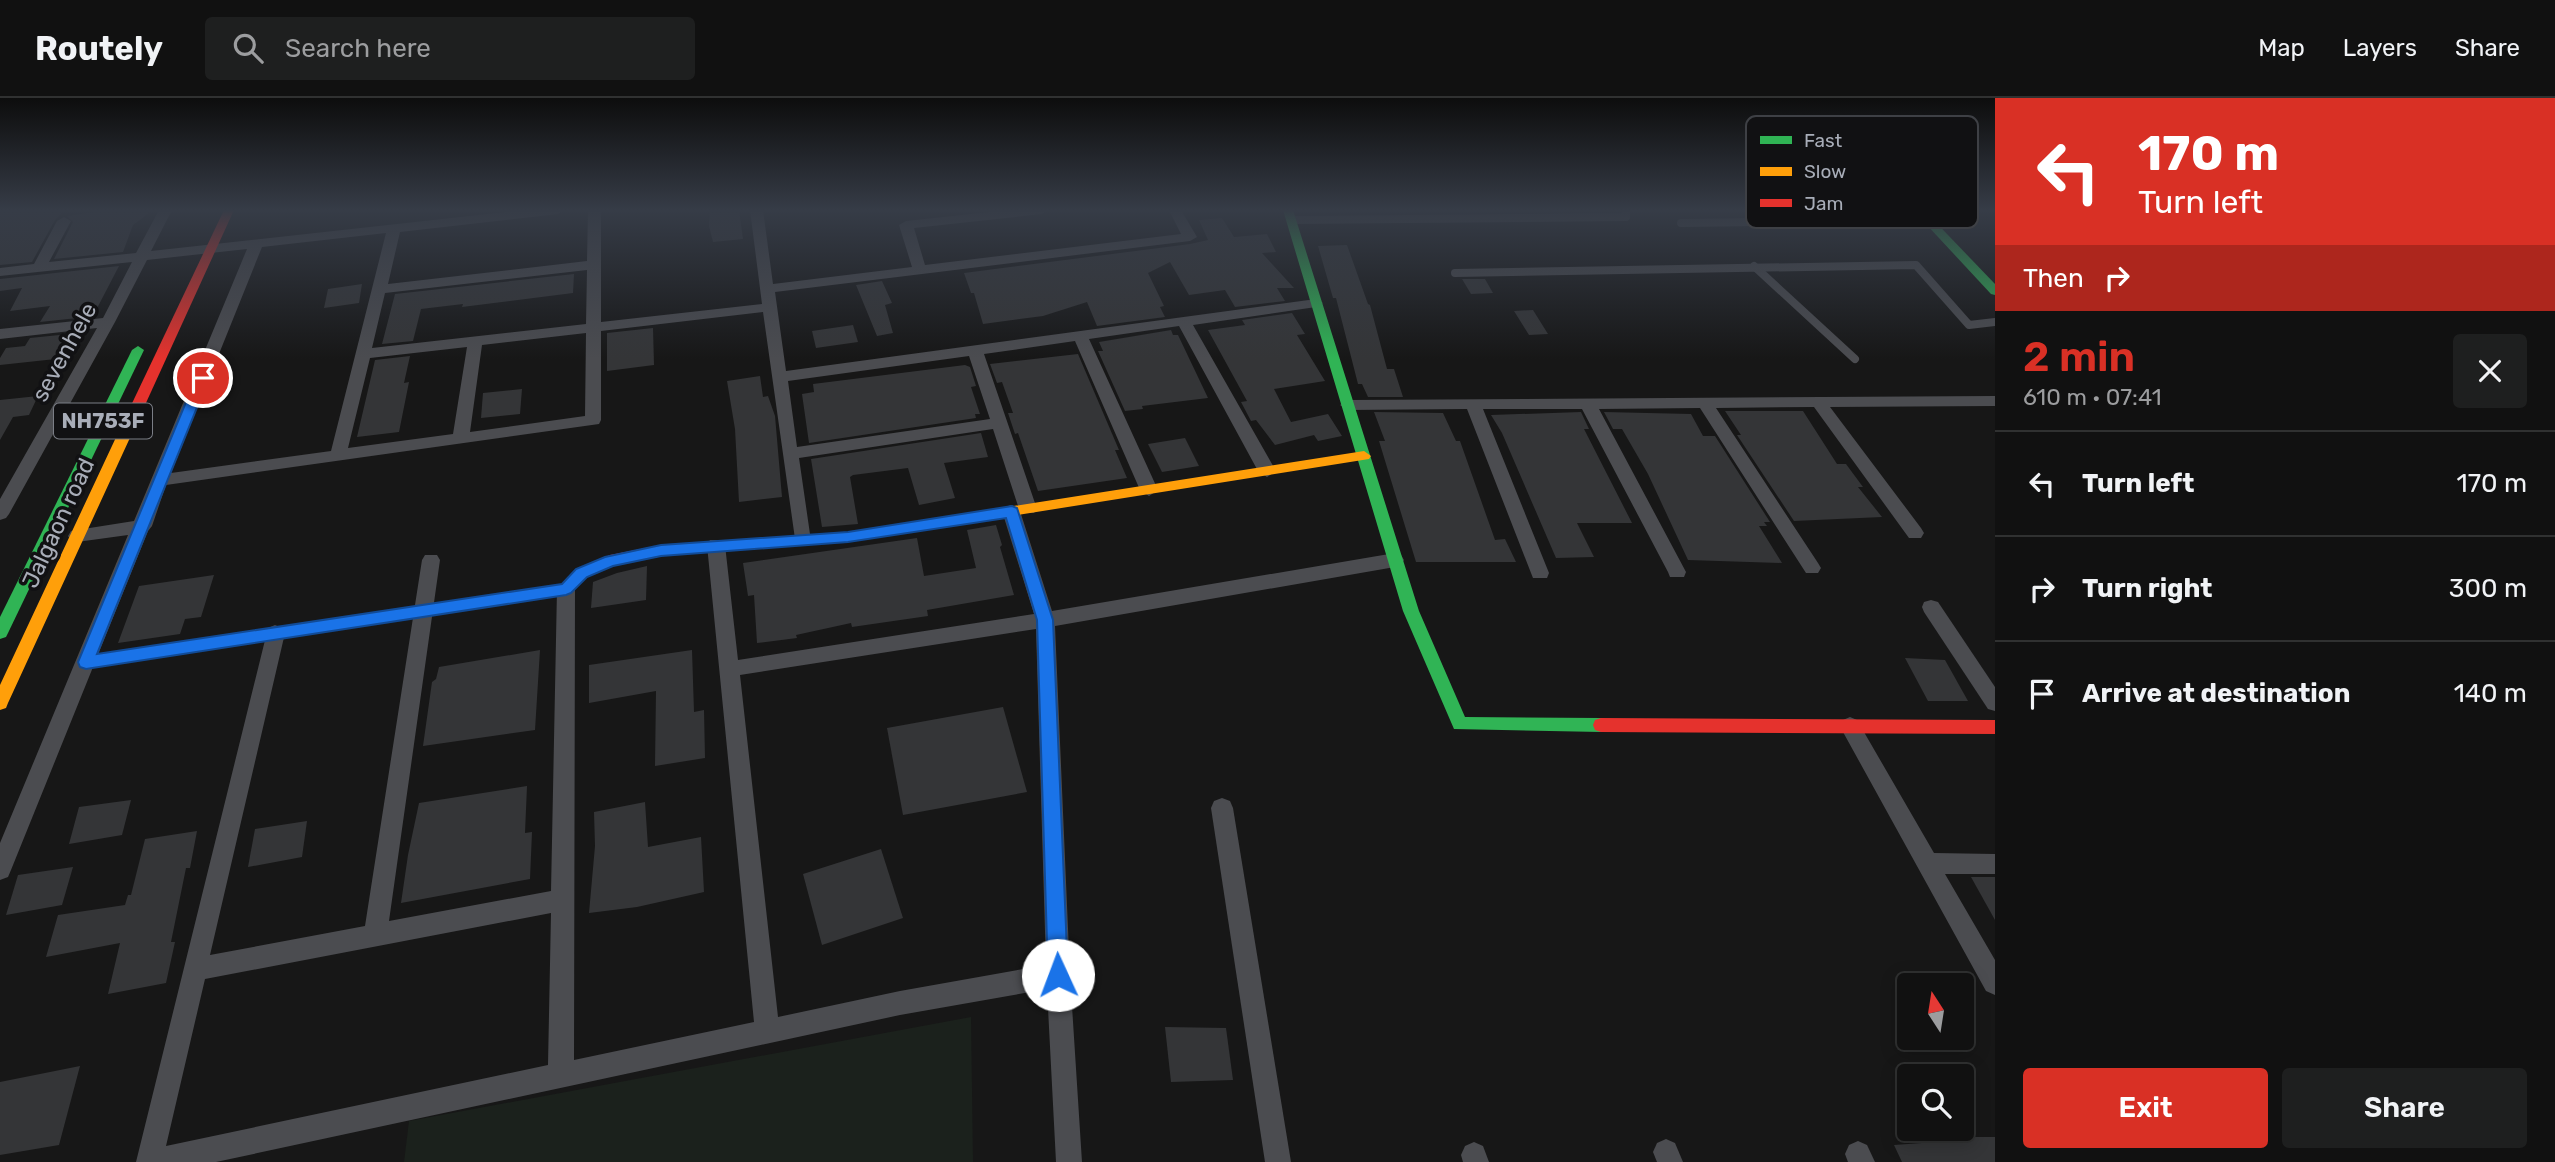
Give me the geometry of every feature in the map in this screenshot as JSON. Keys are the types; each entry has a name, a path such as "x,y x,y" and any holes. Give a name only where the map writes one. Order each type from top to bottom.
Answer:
{"main road":[{"name":"Jalgaon road","path":"0,703 206,260"},
{"path":"1303,260 1411,611 1460,724 1995,727"},
{"path":"1969,260 1995,291"},
{"name":"Jalgaon road","path":"0,633 143,339"},
{"path":"86,662 566,589 582,573 610,561 661,550 848,537 1364,456"}],"street":[{"path":"39,268 43,260"},
{"path":"0,272 116,260"},
{"name":"sevenhele","path":"0,514 108,322 139,260"},
{"path":"0,870 250,260"},
{"path":"338,457 386,260"},
{"path":"161,480 593,420 594,260"},
{"path":"763,260 802,541"},
{"path":"917,260 920,271"},
{"path":"767,289 1010,260"},
{"path":"379,289 594,265"},
{"path":"779,377 1316,303"},
{"path":"363,355 770,307"},
{"path":"0,334 108,322"},
{"path":"1184,322 1267,471"},
{"path":"1080,336 1149,490"},
{"path":"461,439 475,341"},
{"path":"975,351 1000,423 1045,620 1058,975 1069,1162"},
{"path":"1348,405 1995,401"},
{"path":"1818,402 1915,533"},
{"path":"1705,403 1812,568"},
{"path":"1588,404 1677,572"},
{"path":"1473,405 1540,573"},
{"path":"790,454 1000,423"},
{"path":"77,536 143,526"},
{"path":"716,545 767,1031"},
{"path":"375,935 431,560"},
{"path":"729,669 1045,620 1395,560"},
{"path":"561,1075 566,589"},
{"path":"1931,607 1995,703"},
{"path":"275,633 151,1162 216,1155 561,1075 900,1003 1058,975"},
{"path":"1850,726 1995,983"},
{"path":"1222,808 1278,1162"},
{"path":"1927,863 1995,864"},
{"path":"195,969 562,900"}],"lane":[{"path":"1455,273 1916,265 1969,325 1995,321"},
{"path":"1754,267 1855,359"}],"shaded area":[{"path":"971,1017 973,1162 404,1162 409,1121"}],"building":[{"path":"0,260 33,260 32,262 0,265"},
{"path":"1068,260 1268,260 1294,288 1277,288 1285,301 1235,307 1225,290 1189,295 1170,262 1148,273 1164,306 1160,307 1165,317 1097,326 1087,302 1043,316 983,324 974,293 971,293 964,273"},
{"path":"1322,260 1352,260 1370,305 1387,369 1394,369 1403,397 1368,397 1362,384 1358,384 1336,298 1333,298"},
{"path":"119,266 94,314 87,317 40,322 50,306 10,311 22,288 0,291 0,279"},
{"path":"574,274 573,293 462,307 463,304 421,309 413,341 382,344 395,294"},
{"path":"1462,279 1485,279 1493,293 1471,294"},
{"path":"882,281 892,303 885,305 893,333 877,336 856,285"},
{"path":"362,284 359,303 324,308 328,289"},
{"path":"1533,310 1548,334 1529,335 1514,311"},
{"path":"1292,313 1305,334 1297,335 1325,381 1274,389 1291,422 1328,414 1342,436 1318,441 1314,435 1275,445 1256,420 1251,421 1241,402 1247,401 1208,330 1245,325 1242,320"},
{"path":"853,325 858,342 816,348 812,331"},
{"path":"653,328 654,365 607,371 607,333"},
{"path":"1171,330 1173,335 1178,335 1208,398 1142,406 1143,409 1125,411 1098,351 1103,351 1099,342"},
{"path":"79,333 65,358 0,365 0,358 6,348 25,346 30,338"},
{"path":"1078,354 1119,450 1115,450 1127,478 1038,491 1018,433 1015,434 1008,413 1013,413 1002,382 997,383 990,364"},
{"path":"410,356 404,383 409,382 399,432 357,437 375,360"},
{"path":"965,365 970,367 976,386 971,387 980,414 975,414 976,418 809,443 802,394 814,392 813,384"},
{"path":"760,376 763,397 768,396 775,416 782,497 739,502 735,429 727,381"},
{"path":"522,389 520,414 481,418 483,393"},
{"path":"38,396 29,415 13,417 0,440 0,400"},
{"path":"1725,411 1803,411 1837,464 1846,464 1863,487 1858,487 1882,517 1794,521 1737,435 1741,435"},
{"path":"1374,412 1443,413 1456,441 1460,441 1495,540 1505,539 1516,562 1416,562 1379,441 1385,441"},
{"path":"1581,412 1589,429 1584,429 1632,523 1577,523 1594,557 1556,558 1502,433 1491,415"},
{"path":"1604,412 1691,414 1703,436 1715,436 1770,522 1764,522 1767,526 1759,526 1782,563 1688,560 1648,474 1622,429 1613,429"},
{"path":"981,433 988,457 944,463 955,498 919,505 908,468 853,475 850,477 858,524 822,527 811,459"},
{"path":"1185,438 1199,466 1162,472 1148,444"},
{"path":"996,525 1014,595 927,610 928,616 852,627 851,623 796,635 797,638 757,643 754,595 748,596 743,563 917,538 924,576 976,568 967,530"},
{"path":"647,566 646,600 591,608 593,582"},
{"path":"214,575 201,617 185,619 180,634 118,643 139,586"},
{"path":"540,650 535,730 423,746 432,682 436,679 439,667"},
{"path":"692,650 694,712 704,710 705,758 655,766 656,691 589,703 589,665"},
{"path":"1905,658 1945,660 1968,701 1928,701"},
{"path":"1003,707 1027,792 903,815 887,728"},
{"path":"527,786 525,833 532,832 530,879 401,903 419,803"},
{"path":"131,800 122,835 69,844 79,807"},
{"path":"645,802 648,847 701,837 704,892 637,907 589,913 595,846 594,812"},
{"path":"307,821 302,857 248,867 255,829"},
{"path":"197,831 190,868 186,868 166,983 108,994 120,943 46,957 58,915 125,905 128,895 131,895 145,839"},
{"path":"881,849 903,918 822,945 803,874"},
{"path":"73,867 62,905 6,915 18,875"},
{"path":"1971,877 1995,877 1995,920"},
{"path":"1165,1027 1226,1028 1233,1080 1171,1082"},
{"path":"80,1066 59,1145 0,1155 0,1082"},
{"path":"1974,1137 1995,1137 1995,1162 1902,1162 1894,1145 1974,1141"}],"traffic: fast":[{"path":"1303,260 1411,611 1460,724 1601,725"},
{"path":"1965,260 1995,291"},
{"path":"0,633 138,350"},
{"path":"86,662 503,599"}],"traffic: slow":[{"path":"0,703 133,416"},
{"path":"724,546 848,537 1364,456"}],"traffic: jam":[{"path":"133,416 206,260"},
{"path":"503,599 566,589 582,573 610,561 661,550 724,546"},
{"path":"1601,725 1995,727"}],"route":[{"path":"203,378 86,662 566,589 582,573 610,561 661,550 848,537 1012,512 1045,620 1058,975"}]}
